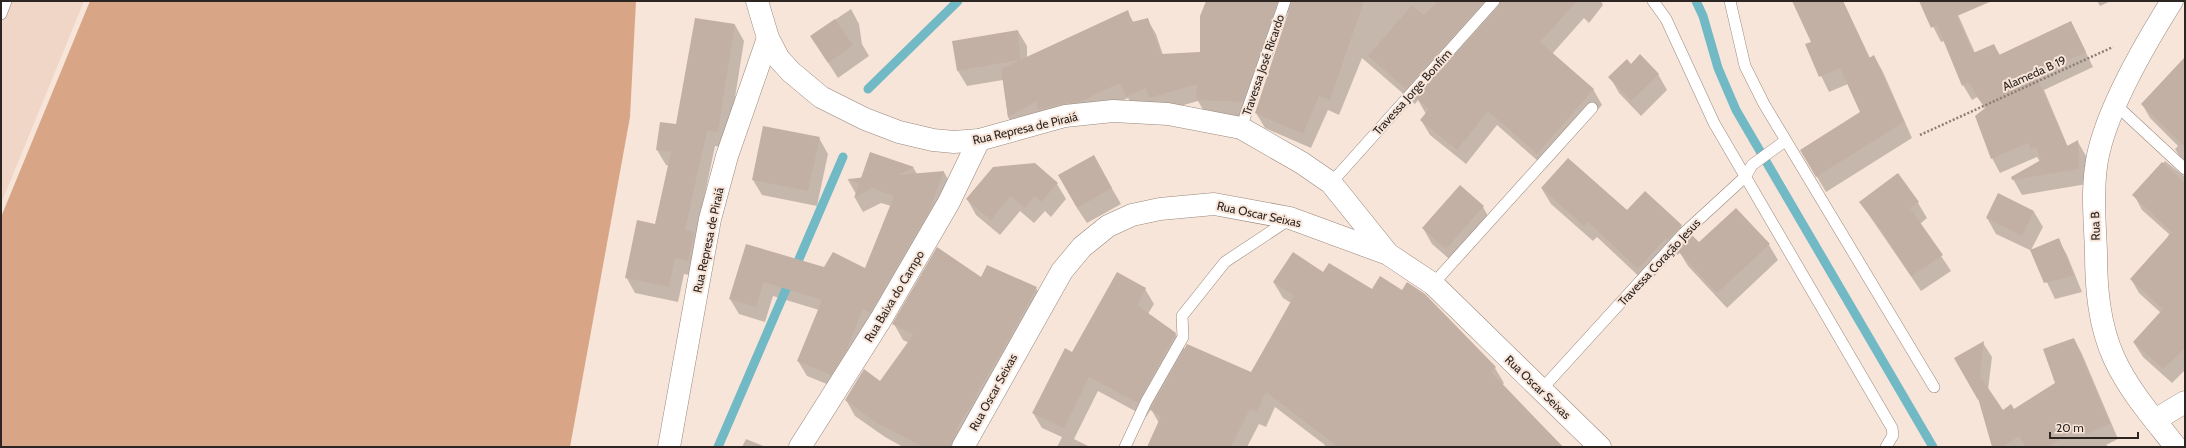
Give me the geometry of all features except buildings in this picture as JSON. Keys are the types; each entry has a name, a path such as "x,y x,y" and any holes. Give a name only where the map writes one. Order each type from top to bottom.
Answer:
{"street":[{"name":"Rua Represa de Piraiá","path":"757,1 768,38 779,59 791,72 821,97 839,108 899,132 933,140 979,140 1065,116 1112,111 1168,114 1241,128 1302,163 1331,183 1388,254"},
{"name":"Rua B","path":"2172,1 2154,29 2116,105 2101,143 2096,166 2094,188 2096,282 2105,335 2114,358 2130,387 2176,447"},
{"name":"Rua Represa de Piraiá","path":"670,447 710,219 727,156 768,38"},
{"name":"Rua Baixa do Campo","path":"800,447 905,278 949,202 979,140"},
{"name":"Rua Oscar Seixas","path":"963,447 1062,271 1082,247 1108,226 1132,215 1160,209 1214,204 1290,218 1388,254 1432,284 1600,447"},
{"path":"2155,420 2185,402"}],"lane":[{"path":"1,14 6,1"},
{"name":"Travessa José Ricardo","path":"1241,128 1285,1"},
{"name":"Travessa Jorge Bonfim","path":"1331,183 1494,1"},
{"path":"1653,1 1666,19 1714,123 1892,428 1893,435 1886,447"},
{"path":"1730,1 1745,66 1764,104 1934,387"},
{"path":"2116,105 2185,169"},
{"path":"1432,284 1592,108"},
{"name":"Travessa Coração Jesus","path":"1541,390 1684,233 1746,176 1752,165 1785,141"},
{"path":"1126,447 1149,396 1184,337 1182,316 1225,262 1290,218"}],"path":[{"name":"Alameda B 19","path":"1920,135 2154,29"}],"shaded area":[{"path":"1,1 84,1 1,204"},
{"path":"90,1 636,1 630,117 570,447 1,447 1,217"}],"waterway":[{"path":"868,89 958,1"},
{"path":"1696,1 1703,16 1718,68 1736,110 1933,447"},
{"path":"718,447 843,157"}]}
